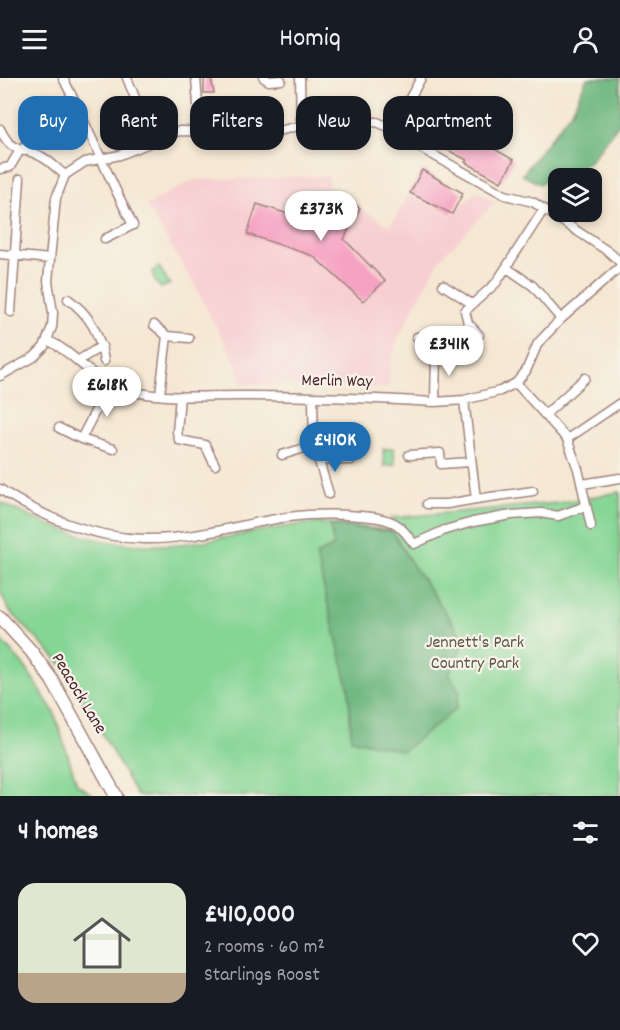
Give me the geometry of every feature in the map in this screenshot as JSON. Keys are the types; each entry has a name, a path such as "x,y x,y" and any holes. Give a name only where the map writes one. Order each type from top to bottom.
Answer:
{"street":[{"path":"63,78 133,225 105,239"},
{"path":"127,78 134,96"},
{"path":"196,78 197,96"},
{"path":"264,78 269,81 281,80"},
{"path":"300,78 301,96"},
{"path":"411,96 421,78"},
{"path":"0,129 6,141 18,148"},
{"path":"0,376 34,357 47,340 52,327 53,313 48,281 56,198 65,175 85,162 136,149 170,133 190,130"},
{"path":"0,169 10,167 22,150 44,158 65,175"},
{"path":"424,150 504,195 533,202 609,252 620,262"},
{"path":"11,312 20,179"},
{"path":"479,335 468,323 465,311 496,283 544,209"},
{"path":"0,254 50,259"},
{"path":"591,526 582,484 567,439 516,383 526,371 538,343 561,319 620,267"},
{"path":"507,268 533,286 561,319"},
{"path":"443,285 472,304"},
{"path":"68,299 81,308 93,323 102,346 104,361"},
{"path":"154,325 167,336 189,338"},
{"path":"160,394 167,336"},
{"path":"417,337 436,352 454,352"},
{"name":"Merlin Way","path":"47,340 64,348 92,374 109,384 126,390 180,396 435,402 464,400 500,391 516,383"},
{"path":"79,360 102,346"},
{"path":"435,402 436,352"},
{"path":"546,414 585,378"},
{"path":"81,439 109,384"},
{"path":"180,396 177,432 179,440 201,442 205,445 215,465"},
{"path":"313,399 314,445 329,494"},
{"path":"464,400 475,495"},
{"path":"567,439 620,403"},
{"path":"59,428 81,439 113,449"},
{"path":"282,455 314,445"},
{"path":"409,455 440,453 441,464 470,462"},
{"path":"318,460 351,460"},
{"path":"582,484 620,478"},
{"path":"0,489 16,500 67,523 120,537 167,539 308,514 381,519 395,523 414,544 473,522 511,515 541,513 558,516 583,507"},
{"path":"427,504 447,504 475,495 533,491"},
{"name":"Peacock Lane","path":"0,617 31,651 52,680 116,796"}],"shaded area":[{"path":"330,176 328,186 331,191 390,226 410,193 451,216 476,191 495,202 440,259 398,338 391,361 388,388 242,384 238,368 193,283 146,205 194,180"}],"green space":[{"path":"587,78 620,78 620,122 589,163 577,168 548,168 548,181 540,184 522,175 573,109"},
{"path":"159,267 170,284 161,288 154,280 153,271"},
{"path":"394,448 395,465 384,466 383,449"},
{"name":"Jennett's Park Country Park","path":"620,492 620,796 137,796 66,669 8,609 0,591 0,502 40,521 80,535 123,543 167,545 317,523 390,530 391,518 557,503"},
{"path":"330,525 393,532 410,561 460,633 461,649 449,674 460,692 456,709 403,751 351,739 349,691 316,555 334,546"},
{"path":"0,639 26,668 54,712 77,784 95,796 0,796"}],"building":[{"path":"204,78 211,78 214,93 204,93"},
{"path":"448,150 496,150 514,160 501,182 465,162 467,160"},
{"path":"422,170 463,193 452,214 410,193"},
{"path":"337,194 360,208 344,239 385,281 363,301 313,256 247,234 257,204 319,224"}]}
